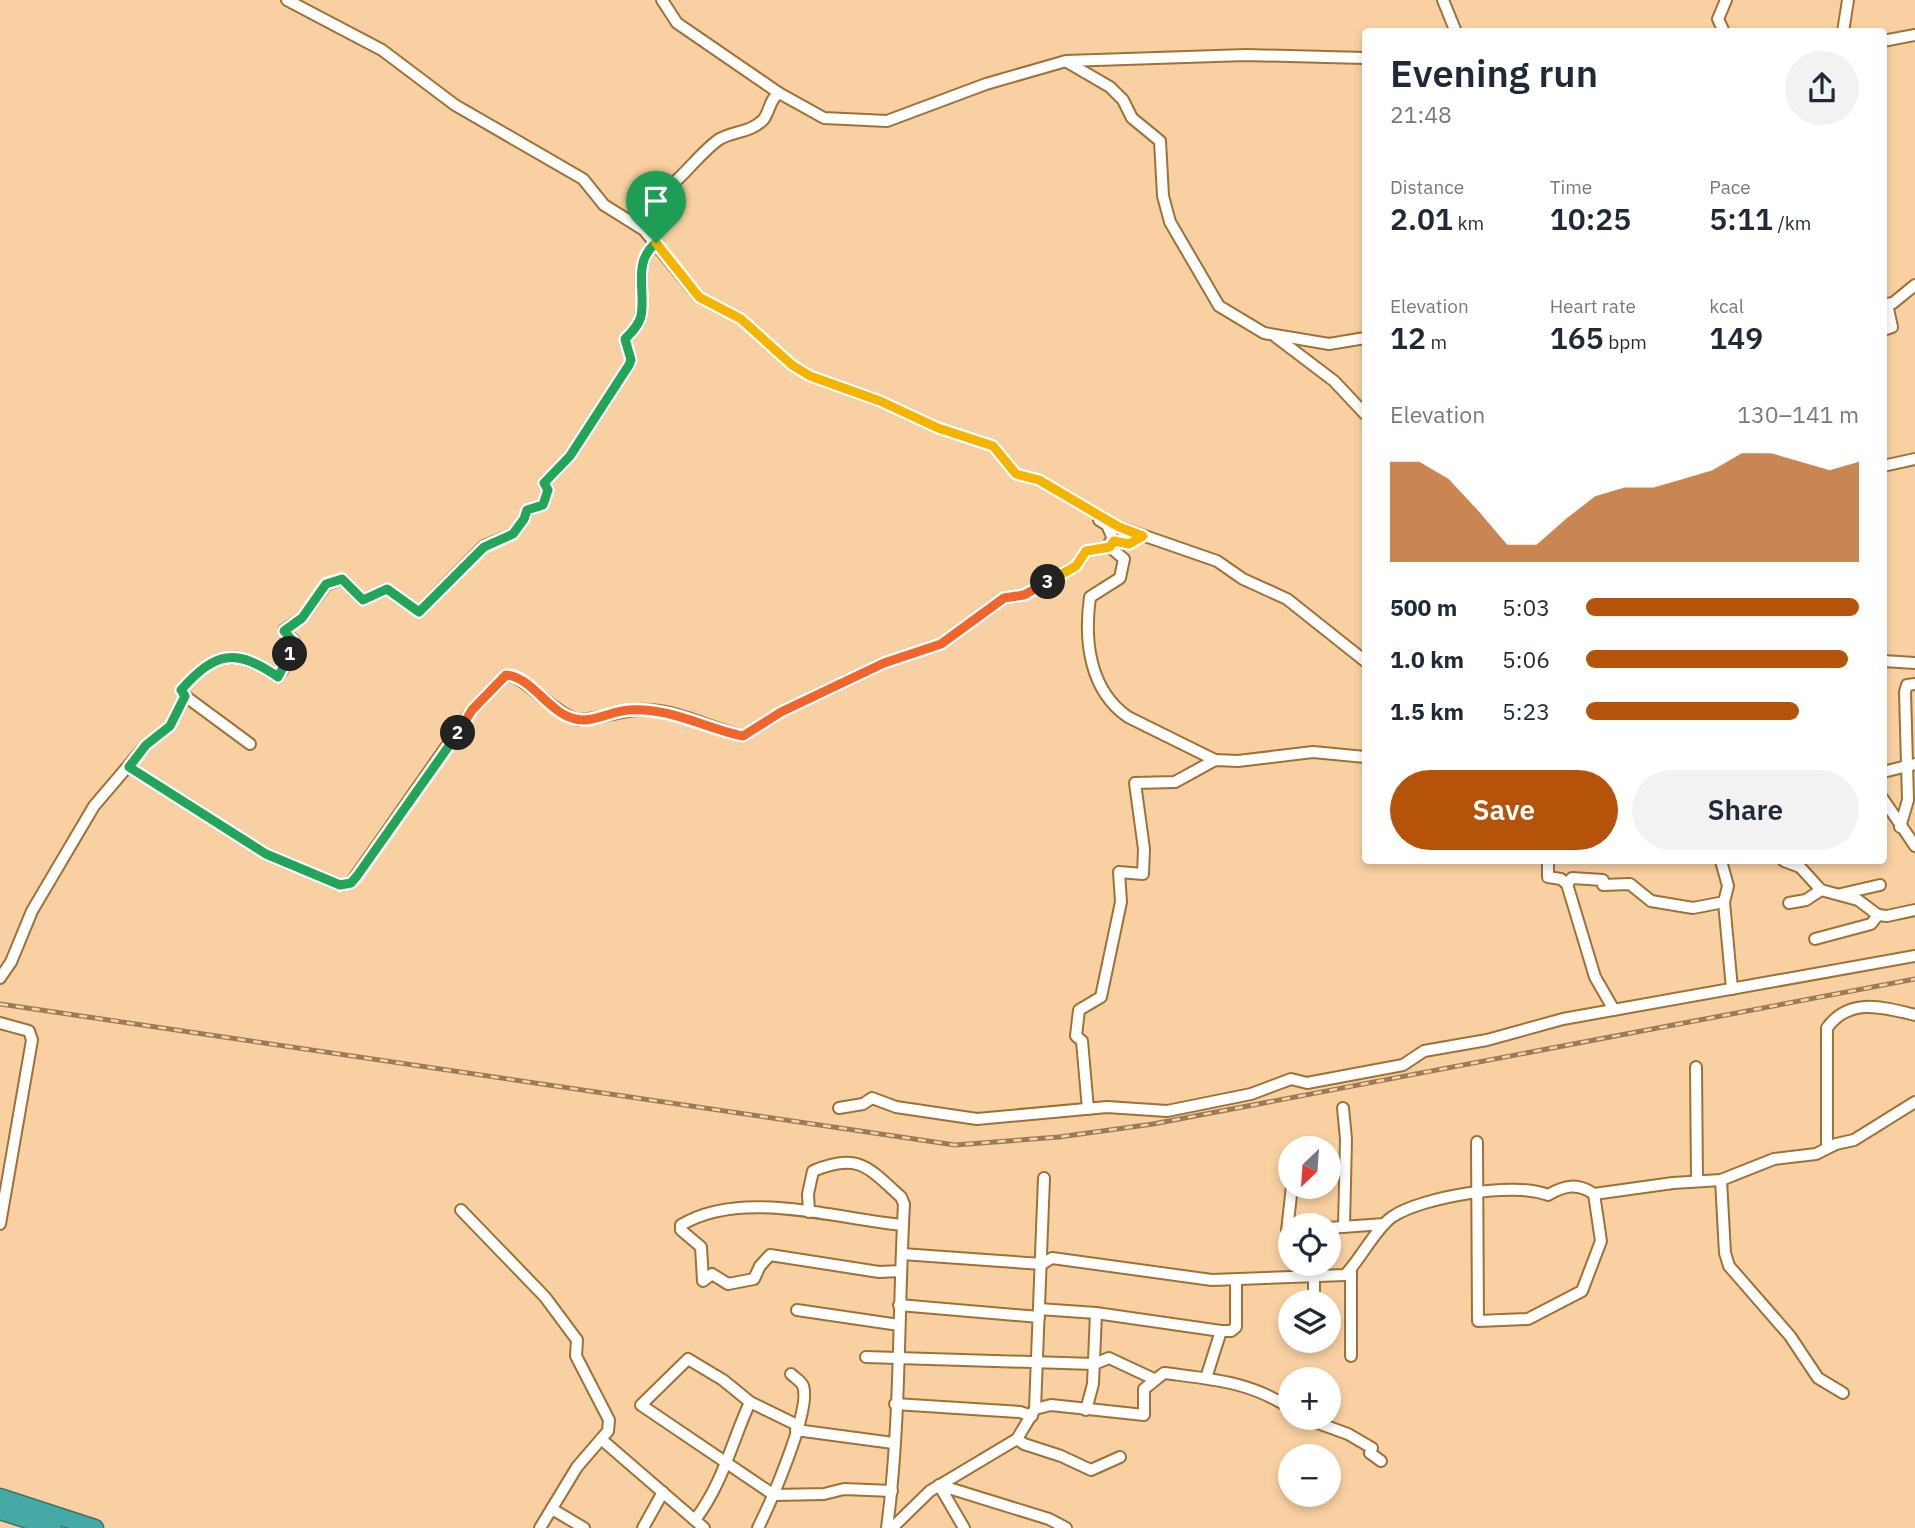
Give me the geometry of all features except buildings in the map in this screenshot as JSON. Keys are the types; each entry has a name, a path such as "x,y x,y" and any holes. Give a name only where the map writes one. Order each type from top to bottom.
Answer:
{"highway":[{"path":"0,1497 95,1528"},
{"path":"0,1511 53,1528"}],"street":[{"path":"287,0 383,50 455,105 583,179 604,205 644,230 699,297 741,319 792,365 810,376 880,401 938,428 993,446 1016,474 1039,480 1096,514 1143,536 1217,561 1243,579 1273,590 1362,659"},
{"path":"662,0 677,23 779,93 824,118 887,121 986,84 1066,61 1247,55 1362,58"},
{"path":"1443,0 1454,28"},
{"path":"1722,28 1718,19 1726,0"},
{"path":"1844,28 1848,0"},
{"path":"1887,40 1915,35"},
{"path":"1066,61 1110,87 1123,100 1132,118 1160,141 1163,196 1175,235 1219,306 1255,329 1270,335 1329,344 1362,338"},
{"path":"656,243 647,221 653,197 666,191 692,162 722,138 745,132 764,119 773,97 779,93"},
{"path":"250,744 185,696 181,690 202,666 218,660 253,660 278,677 294,642 284,631 302,618 326,584 342,579 363,600 387,589 419,612 484,547 513,534 527,510 543,505 548,490 544,483 570,456 629,365 631,360 625,339 641,316 642,268 650,248 656,243"},
{"path":"1887,329 1892,327 1887,304 1893,303 1915,285"},
{"path":"1270,335 1334,381 1362,411"},
{"path":"1887,465 1915,459"},
{"path":"1096,514 1107,525 1112,544 1124,559 1120,578 1090,597 1086,631 1088,651 1103,687 1119,711 1214,760 1238,761 1313,752 1362,757"},
{"path":"129,767 266,854 340,885 351,883 472,710 506,675 513,676 545,703 579,720 627,710 647,709 662,711 743,736 781,712 884,663 941,644 1004,598 1024,595 1076,566 1086,551 1112,544 1129,544 1143,536"},
{"path":"1887,662 1915,663"},
{"path":"1900,827 1911,799 1905,692 1907,685 1915,684"},
{"path":"0,978 11,962 32,911 93,806 146,745 170,726 185,696"},
{"path":"1088,1109 1082,1041 1076,1036 1079,1010 1101,997 1121,902 1119,872 1143,874 1144,849 1135,783 1175,782 1214,760"},
{"path":"1887,771 1911,766"},
{"path":"1887,803 1911,799"},
{"path":"1887,808 1915,846"},
{"path":"1548,864 1548,877 1566,884 1595,977 1614,1010"},
{"path":"1724,864 1728,886 1724,902 1732,989"},
{"path":"1800,864 1821,890 1858,900 1878,915 1888,916 1915,910"},
{"path":"1566,884 1572,878 1583,877 1603,880 1602,885 1630,884 1651,901 1693,908 1724,902"},
{"path":"1841,894 1881,886"},
{"path":"1789,904 1806,901 1821,890"},
{"path":"1815,939 1871,924 1878,915"},
{"path":"839,1108 863,1104 872,1098 896,1107 977,1119 1107,1107 1167,1111 1251,1094 1291,1079 1307,1083 1403,1065 1424,1051 1487,1040 1563,1019 1915,956"},
{"path":"1826,1148 1826,1028 1841,1013 1865,1006 1915,1015"},
{"path":"0,1023 29,1031 32,1040 0,1224"},
{"path":"1696,1067 1697,1181"},
{"path":"1341,1275 1351,1269 1384,1224 1405,1210 1479,1192 1523,1188 1548,1195 1561,1188 1582,1186 1594,1194 1697,1181 1721,1181 1773,1159 1816,1154 1826,1148 1854,1140 1915,1102"},
{"path":"1343,1108 1346,1139 1344,1227"},
{"path":"1477,1142 1478,1321 1528,1319 1582,1291 1601,1241 1594,1194"},
{"path":"809,1212 808,1194 813,1171 836,1161 866,1165 901,1197 904,1204 899,1325 901,1357 895,1404 892,1491 887,1528"},
{"path":"892,1528 940,1485 1017,1439 1033,1413 1044,1178"},
{"path":"1721,1181 1725,1253 1729,1266 1790,1336 1818,1378 1843,1393"},
{"path":"901,1271 879,1272 770,1255 760,1266 754,1279 728,1284 712,1274 704,1281 701,1247 681,1230 683,1223 734,1208 809,1212 903,1225"},
{"path":"461,1210 545,1297 577,1340 576,1356 610,1420 608,1431 577,1466 540,1528"},
{"path":"1341,1227 1384,1224"},
{"path":"902,1254 1042,1264 1052,1258 1212,1280 1314,1276 1314,1290"},
{"path":"1351,1269 1351,1356"},
{"path":"900,1305 1039,1313 1096,1313 1230,1331 1236,1326 1236,1280"},
{"path":"797,1310 899,1325"},
{"path":"1086,1410 1093,1384 1096,1313"},
{"path":"1206,1378 1221,1331"},
{"path":"866,1357 1094,1364 1108,1358 1154,1379"},
{"path":"892,1491 844,1489 824,1494 774,1495 641,1405 688,1359 723,1380 750,1402 796,1428 893,1443"},
{"path":"895,1404 1033,1413 1051,1405 1144,1415 1144,1389 1164,1373 1206,1378 1260,1392 1278,1402"},
{"path":"758,1528 774,1495 796,1428 804,1390 802,1384 791,1374"},
{"path":"601,1439 699,1524 727,1465 728,1452 750,1402"},
{"path":"1334,1430 1362,1441 1372,1448 1370,1453 1381,1461"},
{"path":"1017,1439 1024,1444 1061,1455 1091,1470 1120,1457"},
{"path":"940,1485 964,1528"},
{"path":"940,1485 1049,1519 1066,1528"},
{"path":"643,1528 663,1492"},
{"path":"552,1509 584,1528"}],"railway":[{"path":"0,1004 955,1145 1059,1137 1153,1124 1915,979"}],"route":[{"path":"656,243 699,297 720,305 741,319 792,365 810,376 830,386 880,401 938,428 993,446 1016,474 1039,480 1119,527 1143,536 1129,544 1114,541 1110,547 1086,551 1076,566 1024,595 1004,598 941,644 884,663 781,712 743,736 700,721 690,721 662,711 647,709 615,712 588,720 569,718 545,703 527,685 513,676 506,675 499,679 472,710 351,883 340,885 266,854 178,795 129,767 146,745 170,726 185,696 181,690 202,666 218,660 246,658 278,677 294,642 284,631 302,618 326,584 342,579 363,600 387,589 419,612 484,547 490,542 513,534 527,510 543,505 548,490 544,483 570,456 629,365 631,360 625,339 641,316 639,284 642,268 650,248 656,243"}]}
